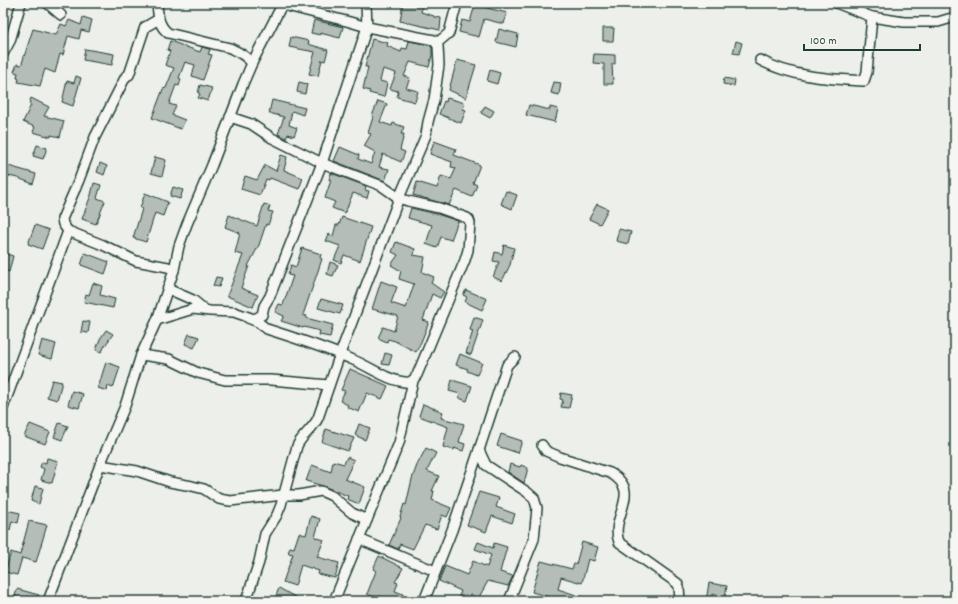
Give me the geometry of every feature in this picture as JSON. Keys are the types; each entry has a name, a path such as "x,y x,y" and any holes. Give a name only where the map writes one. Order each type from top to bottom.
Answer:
{"street":[{"path":"3,54 10,41 21,3"},
{"path":"47,3 61,15"},
{"path":"157,3 161,26 168,33 230,48 247,57 252,63"},
{"path":"248,318 254,319 262,315 322,162 367,27 366,3"},
{"path":"437,43 449,33 457,3"},
{"path":"836,3 872,17 904,22 938,22 955,17"},
{"path":"48,601 100,465 125,406 141,355 157,320 174,270 179,246 252,63 283,4 367,27 434,40 438,46 439,65 434,100 426,135 340,354 316,423 301,438 297,446 277,515 265,534 259,562 246,601"},
{"path":"760,60 773,67 799,74 864,81 867,72 872,17"},
{"path":"159,19 145,27 129,75 126,76 123,81 95,137 79,180 62,218 63,224 68,231 103,245 136,261 168,267 174,270"},
{"path":"230,117 251,124 272,138 322,162 382,186 400,198 439,208 467,218 470,222 468,250 465,260 413,380 399,443 334,601"},
{"path":"3,408 68,231"},
{"path":"168,289 194,300 205,310"},
{"path":"157,320 193,309 234,312 258,322 267,329 340,354 388,377 410,383 413,380"},
{"path":"141,355 169,359 198,373 225,380 258,380 329,385"},
{"path":"424,601 454,525 507,365 515,357"},
{"path":"542,445 546,451 560,457 610,473 617,477 623,484 626,495 616,536 619,542 677,583 679,587 680,601"},
{"path":"479,450 486,465 527,492 534,498 537,508 534,538 509,601"},
{"path":"100,465 137,471 170,482 204,489 223,500 230,501 283,495 299,495 321,491 332,496 352,513 367,520"},
{"path":"359,538 435,570"}],"building":[{"path":"403,3 423,3 421,12 441,18 440,30 400,21"},
{"path":"475,5 507,13 504,24 484,19 479,37 459,32 462,20 470,22"},
{"path":"83,17 92,20 89,32 81,30 79,39 68,36 63,55 60,54 55,73 45,69 40,86 18,82 18,73 14,72 17,64 21,65 22,63 33,29 56,35 61,24 66,26 69,20 81,25"},
{"path":"314,20 343,27 340,38 320,33 320,35 311,33"},
{"path":"603,28 614,28 613,41 603,41"},
{"path":"499,29 518,34 516,47 496,42"},
{"path":"291,37 309,41 308,44 328,50 325,61 322,60 318,76 309,74 315,52 289,47"},
{"path":"372,39 388,43 387,46 401,52 402,48 407,49 409,41 430,45 432,48 432,55 429,67 410,62 404,76 410,78 406,88 418,91 415,102 397,97 398,91 390,89 396,73 383,69 380,81 387,83 384,97 369,93 370,91 363,89 368,67 365,67"},
{"path":"170,41 200,52 202,47 209,49 208,54 212,55 203,80 192,76 195,65 185,62 179,78 181,79 179,86 176,85 169,104 176,106 172,115 185,120 181,129 152,118 163,89 166,88 174,68 165,65 170,51 167,50"},
{"path":"736,41 742,43 739,54 733,53"},
{"path":"85,49 114,54 112,65 83,60"},
{"path":"594,54 615,55 615,64 612,64 613,84 604,84 604,64 593,63"},
{"path":"457,60 476,65 466,98 449,90"},
{"path":"490,70 500,73 497,84 487,81"},
{"path":"76,76 81,78 73,106 62,102 67,81 74,83"},
{"path":"724,78 735,80 734,86 723,84"},
{"path":"299,82 307,84 305,94 297,92"},
{"path":"554,82 561,83 559,95 551,93"},
{"path":"200,85 212,88 208,101 198,98 200,94 198,93"},
{"path":"31,98 49,107 44,116 64,121 60,137 51,135 51,137 33,132 35,127 23,122 31,105 29,104"},
{"path":"447,98 465,103 463,109 466,110 461,123 439,114 444,101 446,102"},
{"path":"272,100 305,108 303,115 292,111 289,125 297,128 294,136 288,134 286,138 278,134 284,117 269,113"},
{"path":"378,101 387,104 380,122 392,126 393,123 404,127 401,134 404,134 400,150 405,152 401,162 383,154 379,167 389,169 385,181 334,161 340,147 359,155 358,159 371,164 375,152 364,146 371,134 368,133 373,117 372,116"},
{"path":"529,105 550,110 550,107 558,109 555,122 526,115"},
{"path":"485,106 494,111 490,118 481,113"},
{"path":"434,141 456,149 454,155 480,165 473,183 477,185 472,197 456,190 449,205 413,195 417,182 437,188 441,176 451,179 456,168 451,167 452,162 430,154"},
{"path":"37,145 47,148 43,159 33,156"},
{"path":"281,155 287,157 284,170 303,178 299,189 270,178 269,180 266,179 260,195 241,189 245,176 257,180 265,165 276,171"},
{"path":"155,157 166,160 162,176 151,173"},
{"path":"100,163 107,166 104,175 97,172"},
{"path":"5,165 36,174 33,184 18,178 3,175"},
{"path":"331,173 366,186 365,190 369,191 367,198 353,193 345,213 332,208 335,202 325,198 331,180 329,180"},
{"path":"94,183 101,185 97,198 105,201 96,224 82,219"},
{"path":"173,187 183,190 180,199 170,196"},
{"path":"506,191 517,195 512,209 501,204"},
{"path":"145,193 168,202 163,216 155,213 146,242 133,238 142,209 140,208"},
{"path":"264,204 270,206 268,211 273,212 268,225 266,224 259,245 248,266 241,288 258,295 253,307 227,296 243,255 235,253 240,233 225,227 229,215 257,226"},
{"path":"597,204 608,209 600,224 589,219"},
{"path":"411,208 458,221 451,240 441,237 437,248 426,244 432,225 408,218"},
{"path":"342,217 371,227 360,261 344,255 341,263 334,260 340,246 326,241 329,234 333,236 336,225 339,225"},
{"path":"35,225 49,230 42,249 28,244"},
{"path":"619,229 631,232 628,244 616,241"},
{"path":"396,242 415,249 413,255 425,257 422,272 434,277 431,283 444,292 440,298 432,294 423,320 429,322 416,352 395,341 388,339 387,342 378,338 383,327 394,331 398,316 372,309 381,281 397,287 391,303 406,308 414,284 399,279 401,271 391,265 398,255 392,252"},
{"path":"504,245 514,248 510,265 502,281 493,277 499,262 493,261 495,252 502,254"},
{"path":"302,248 321,254 320,258 322,259 303,315 307,316 306,318 333,325 330,337 319,335 320,331 303,328 281,321 284,316 275,312 279,304 283,305 293,276 288,275 291,265 296,267"},
{"path":"3,253 13,256 9,272 3,270"},
{"path":"85,253 109,262 105,274 81,265"},
{"path":"330,262 338,265 333,276 327,274"},
{"path":"216,277 222,278 219,287 213,286"},
{"path":"93,283 102,286 100,295 115,299 113,308 84,302 86,294 89,295"},
{"path":"466,290 487,299 482,310 465,302 467,297 463,295"},
{"path":"321,299 343,305 340,314 318,308"},
{"path":"474,317 483,320 471,355 466,353 473,331 470,330"},
{"path":"83,321 90,322 88,333 81,332"},
{"path":"106,330 113,334 102,352 96,350 100,339"},
{"path":"189,334 199,337 194,348 185,344"},
{"path":"42,340 56,344 52,359 38,355"},
{"path":"385,353 392,355 389,365 382,364"},
{"path":"460,354 482,363 477,375 467,371 468,369 456,365"},
{"path":"106,362 120,367 113,388 108,386 107,391 98,388"},
{"path":"350,369 388,386 382,399 367,393 359,412 347,407 348,405 340,401 345,391 341,390"},
{"path":"52,380 62,382 57,400 47,397"},
{"path":"452,380 472,386 467,401 459,398 460,394 449,391"},
{"path":"72,391 83,394 79,408 68,405"},
{"path":"561,393 572,395 569,408 561,407 563,400 560,399"},
{"path":"423,404 443,412 441,418 464,424 459,442 465,444 463,451 443,447 448,427 419,416"},
{"path":"59,423 68,426 62,440 54,437"},
{"path":"30,424 50,432 45,444 24,436"},
{"path":"359,424 370,428 365,440 355,435"},
{"path":"326,429 354,438 348,451 322,442"},
{"path":"501,434 522,441 518,453 497,446"},
{"path":"426,448 436,453 427,471 439,476 432,491 434,491 432,500 451,508 447,517 442,515 437,529 425,525 413,549 400,544 398,549 389,545 401,518 404,504 406,505 417,465"},
{"path":"347,457 354,460 345,479 365,487 359,504 347,499 348,496 306,481 312,465 331,472 333,461 344,464"},
{"path":"47,458 58,461 52,483 41,480 44,469 40,467 42,462 46,463"},
{"path":"510,464 520,467 521,465 528,468 524,483 508,472"},
{"path":"35,486 43,488 39,504 31,501"},
{"path":"479,492 499,498 496,507 515,514 512,523 492,516 486,532 467,525"},
{"path":"6,510 20,513 18,523 12,521 10,530 3,528"},
{"path":"311,516 320,519 315,537 324,540 317,557 339,563 335,578 318,574 319,571 301,565 295,586 283,582 293,554 288,553 290,547 294,548 299,533 306,535"},
{"path":"29,521 47,525 36,562 22,558 17,575 5,572 11,552 20,555"},
{"path":"478,542 493,548 494,543 507,547 500,572 513,576 508,586 488,581 478,599 470,594 467,601 465,601 458,599 461,591 439,581 445,566 467,575 473,561 487,567 491,555 475,549"},
{"path":"582,542 598,547 594,561 588,559 582,583 561,577 558,589 591,601 558,601 559,600 532,592 541,561 572,569 574,564 576,564"},
{"path":"379,556 403,568 395,582 398,583 395,591 403,594 401,601 394,601 380,596 379,599 367,594 376,571 373,569"},
{"path":"709,583 727,586 725,597 712,594 711,601 706,601"},
{"path":"279,588 302,601 274,601"},
{"path":"17,589 39,595 37,601 16,601 17,597 15,596"}]}
